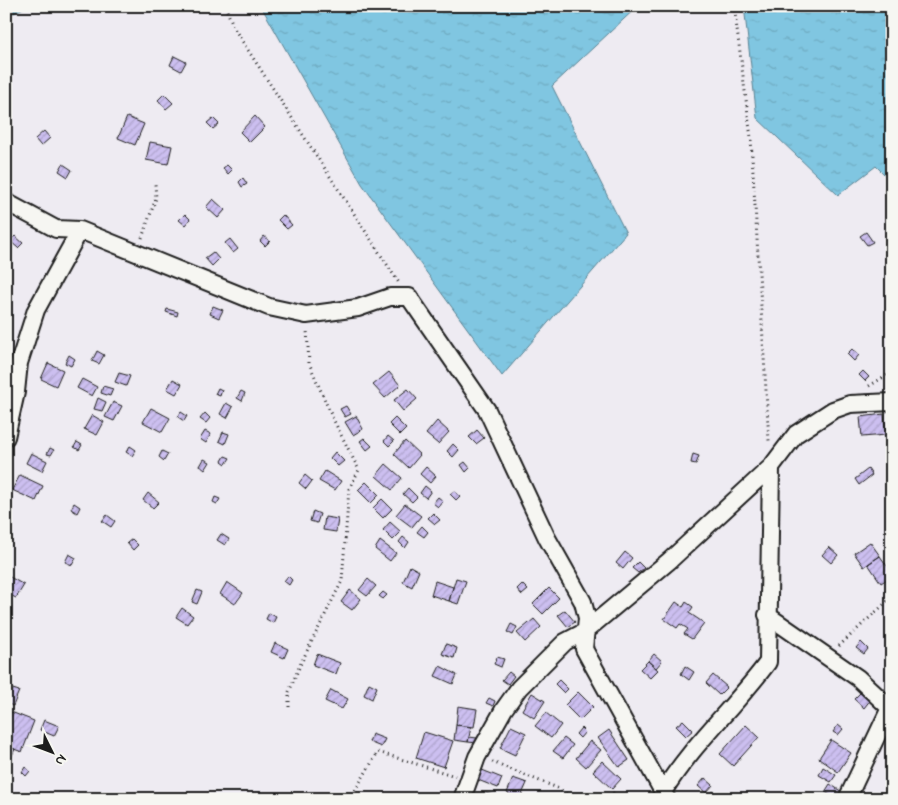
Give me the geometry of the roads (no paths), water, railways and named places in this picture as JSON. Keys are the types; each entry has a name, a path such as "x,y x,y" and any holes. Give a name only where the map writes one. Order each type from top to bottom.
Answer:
{"street":[{"path":"6,202 56,229 80,230 269,307 306,315 358,308 390,297 408,297 487,410 547,538 582,602 587,618 584,632 584,649 665,795 696,746 750,686 768,662 767,615 771,467"},
{"path":"6,437 16,392 19,363 36,310 80,230"},
{"path":"462,799 477,757 495,724 519,688 565,642 584,632 669,561 771,467 796,434 833,410 850,404 892,402"},
{"path":"767,615 858,678 891,709 847,799"}],"water":[{"path":"6,6 27,6 6,17"},
{"path":"261,6 638,6 552,86 626,233 502,376 362,184"},
{"path":"744,6 892,6 892,173 887,177 876,166 838,195 757,118"}]}
